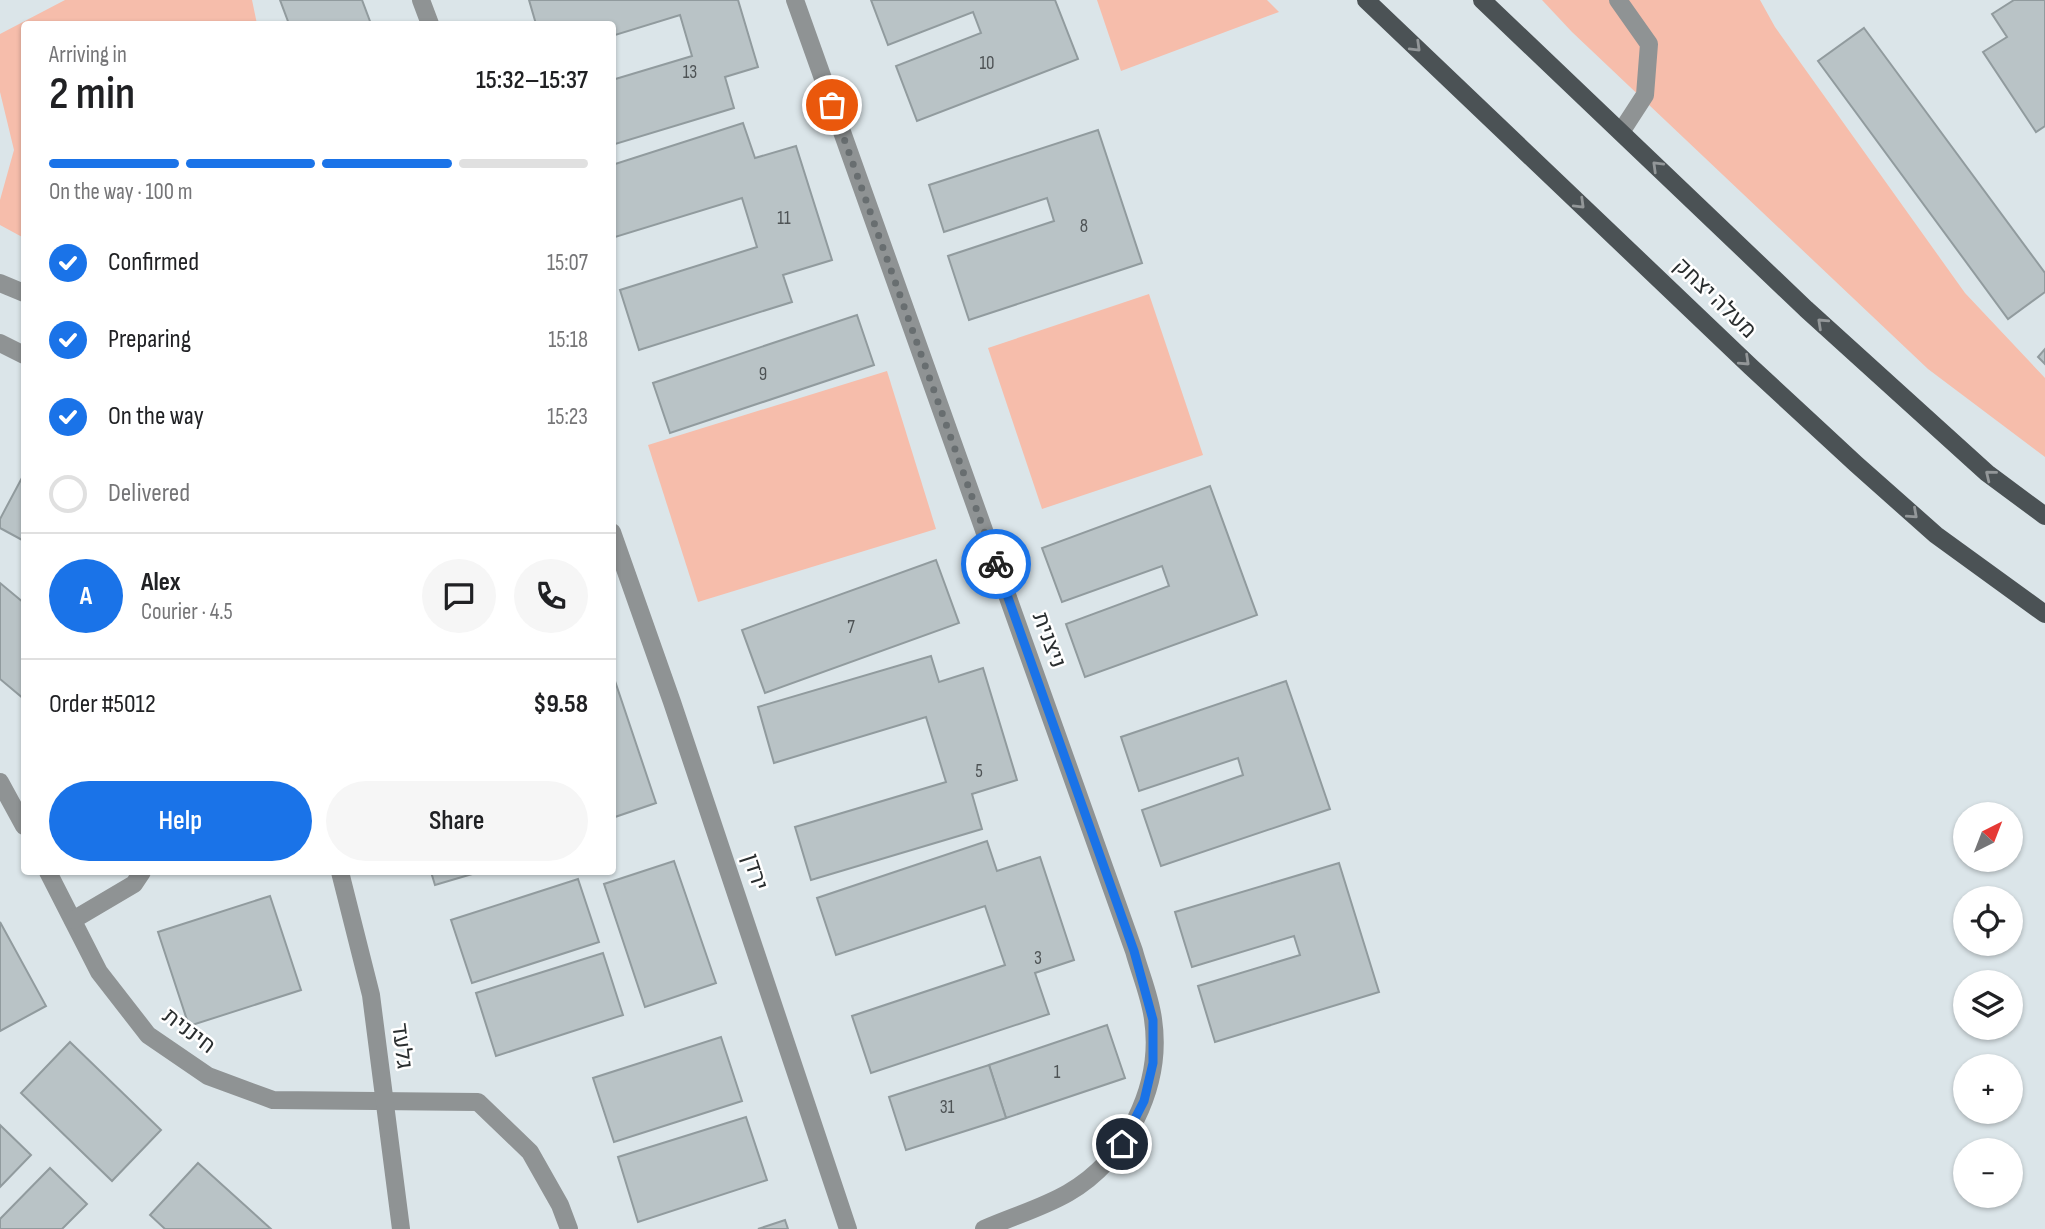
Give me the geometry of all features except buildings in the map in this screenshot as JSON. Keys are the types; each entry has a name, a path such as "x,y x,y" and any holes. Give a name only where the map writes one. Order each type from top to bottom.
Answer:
{"main road":[{"name":"מעלה יצחק","path":"1366,0 1751,367 1866,472 1936,535 2045,614"},
{"path":"1482,0 1910,404 1987,473 2045,516"}],"street":[{"path":"421,0 429,21"},
{"name":"ניצנית","path":"795,0 1134,951 1153,1020 1153,1063 1144,1101 1122,1144 1099,1169 1068,1193 984,1229"},
{"path":"1618,0 1649,44 1645,95 1621,132"},
{"path":"0,284 21,292"},
{"path":"0,343 21,354"},
{"name":"ירדן","path":"616,543 672,702 848,1229"},
{"path":"0,782 21,820"},
{"name":"חיננית","path":"50,875 99,972 148,1035 208,1076 273,1100 478,1102 530,1152 560,1205 569,1229"},
{"path":"73,920 134,884 140,875"},
{"name":"גלעד","path":"341,875 370,995 401,1229"}],"shaded area":[{"path":"65,0 252,0 256,21 25,21"},
{"path":"1097,0 1267,0 1279,12 1121,71"},
{"path":"1542,0 1760,0 1775,27 1965,293 2045,378 2045,457 1928,369 1572,32"},
{"path":"21,23 21,236 0,225 0,200 14,150 0,92 0,34"},
{"path":"1149,294 1203,455 1042,509 988,348"},
{"path":"887,371 936,529 698,602 648,445"}],"way so far":[{"path":"832,105 996,564"}],"route":[{"path":"996,564 1134,951 1153,1020 1153,1063 1144,1101 1122,1144"}]}
